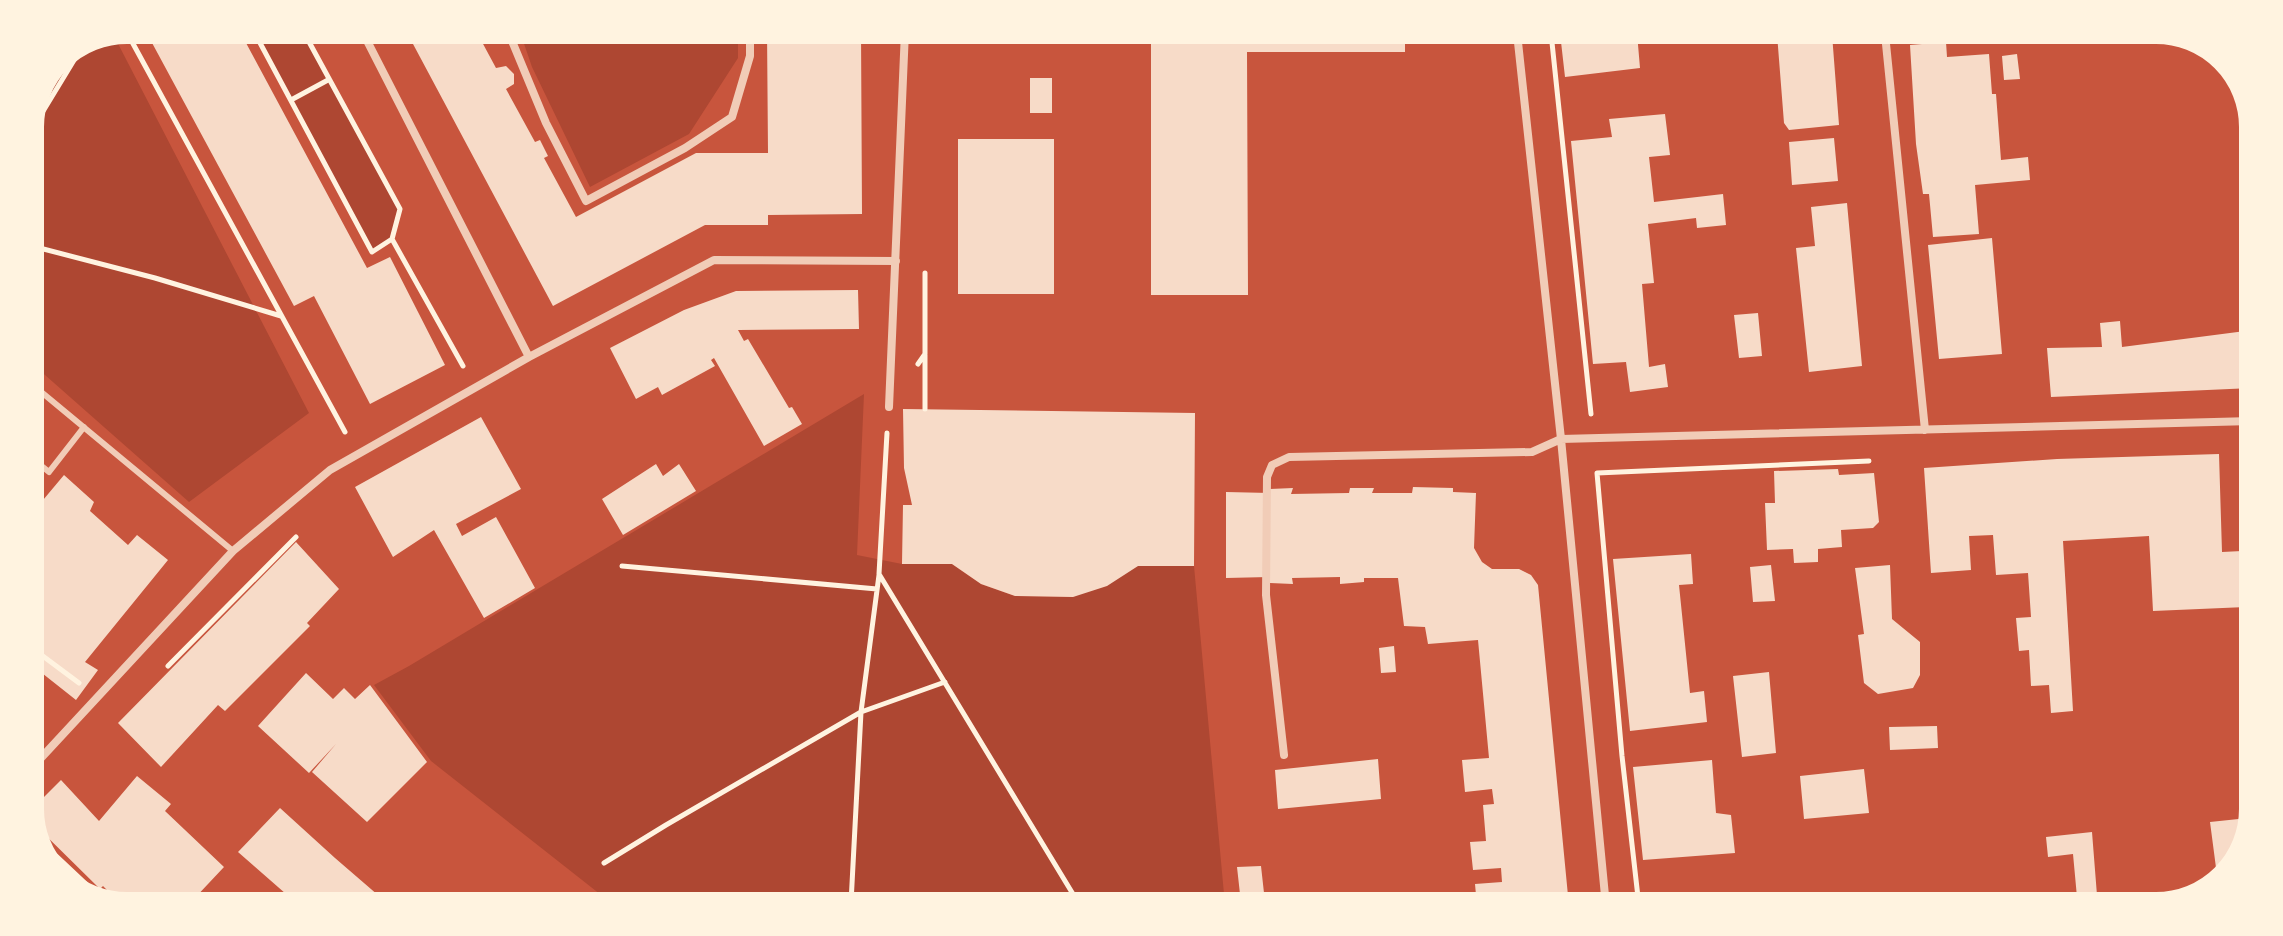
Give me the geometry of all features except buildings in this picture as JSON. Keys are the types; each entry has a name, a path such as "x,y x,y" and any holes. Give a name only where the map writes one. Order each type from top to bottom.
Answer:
{"street":[{"path":"368,42 529,357"},
{"path":"512,42 546,123 586,201 685,148 732,117 750,56 750,42"},
{"path":"889,407 905,42"},
{"path":"1518,42 1561,439 1605,894"},
{"path":"1886,42 1925,430"},
{"path":"42,758 233,551 330,470 529,357 714,260 896,261"},
{"path":"1284,755 1266,595 1267,477 1272,465 1289,457 1532,452 1561,439 2241,421"}],"lane":[{"path":"42,392 233,551"},
{"path":"42,466 49,472 84,427"}],"path":[{"path":"132,42 346,434"},
{"path":"260,42 372,252 392,239 400,209 309,42"},
{"path":"1552,42 1592,419"},
{"path":"45,109 73,62"},
{"path":"291,100 328,80"},
{"path":"392,239 466,370"},
{"path":"42,249 281,316"},
{"path":"925,354 925,409"},
{"path":"851,894 861,712 879,574 889,407"},
{"path":"1638,894 1597,473 1876,461"},
{"path":"160,673 303,530"},
{"path":"622,566 877,589"},
{"path":"879,574 1073,894"},
{"path":"42,656 98,700"},
{"path":"604,863 861,712 945,682"},
{"path":"56,856 84,883"}],"shaded area":[{"path":"260,42 309,42 400,209 392,239 372,252"},
{"path":"523,42 738,42 738,58 689,134 590,187 532,67"},
{"path":"118,43 309,413 189,502 42,372 44,111 48,95 67,67 95,48 111,44"},
{"path":"864,394 857,555 902,564 952,564 981,584 1015,596 1073,597 1138,566 1194,566 1224,894 600,894 431,761 374,685"}]}
